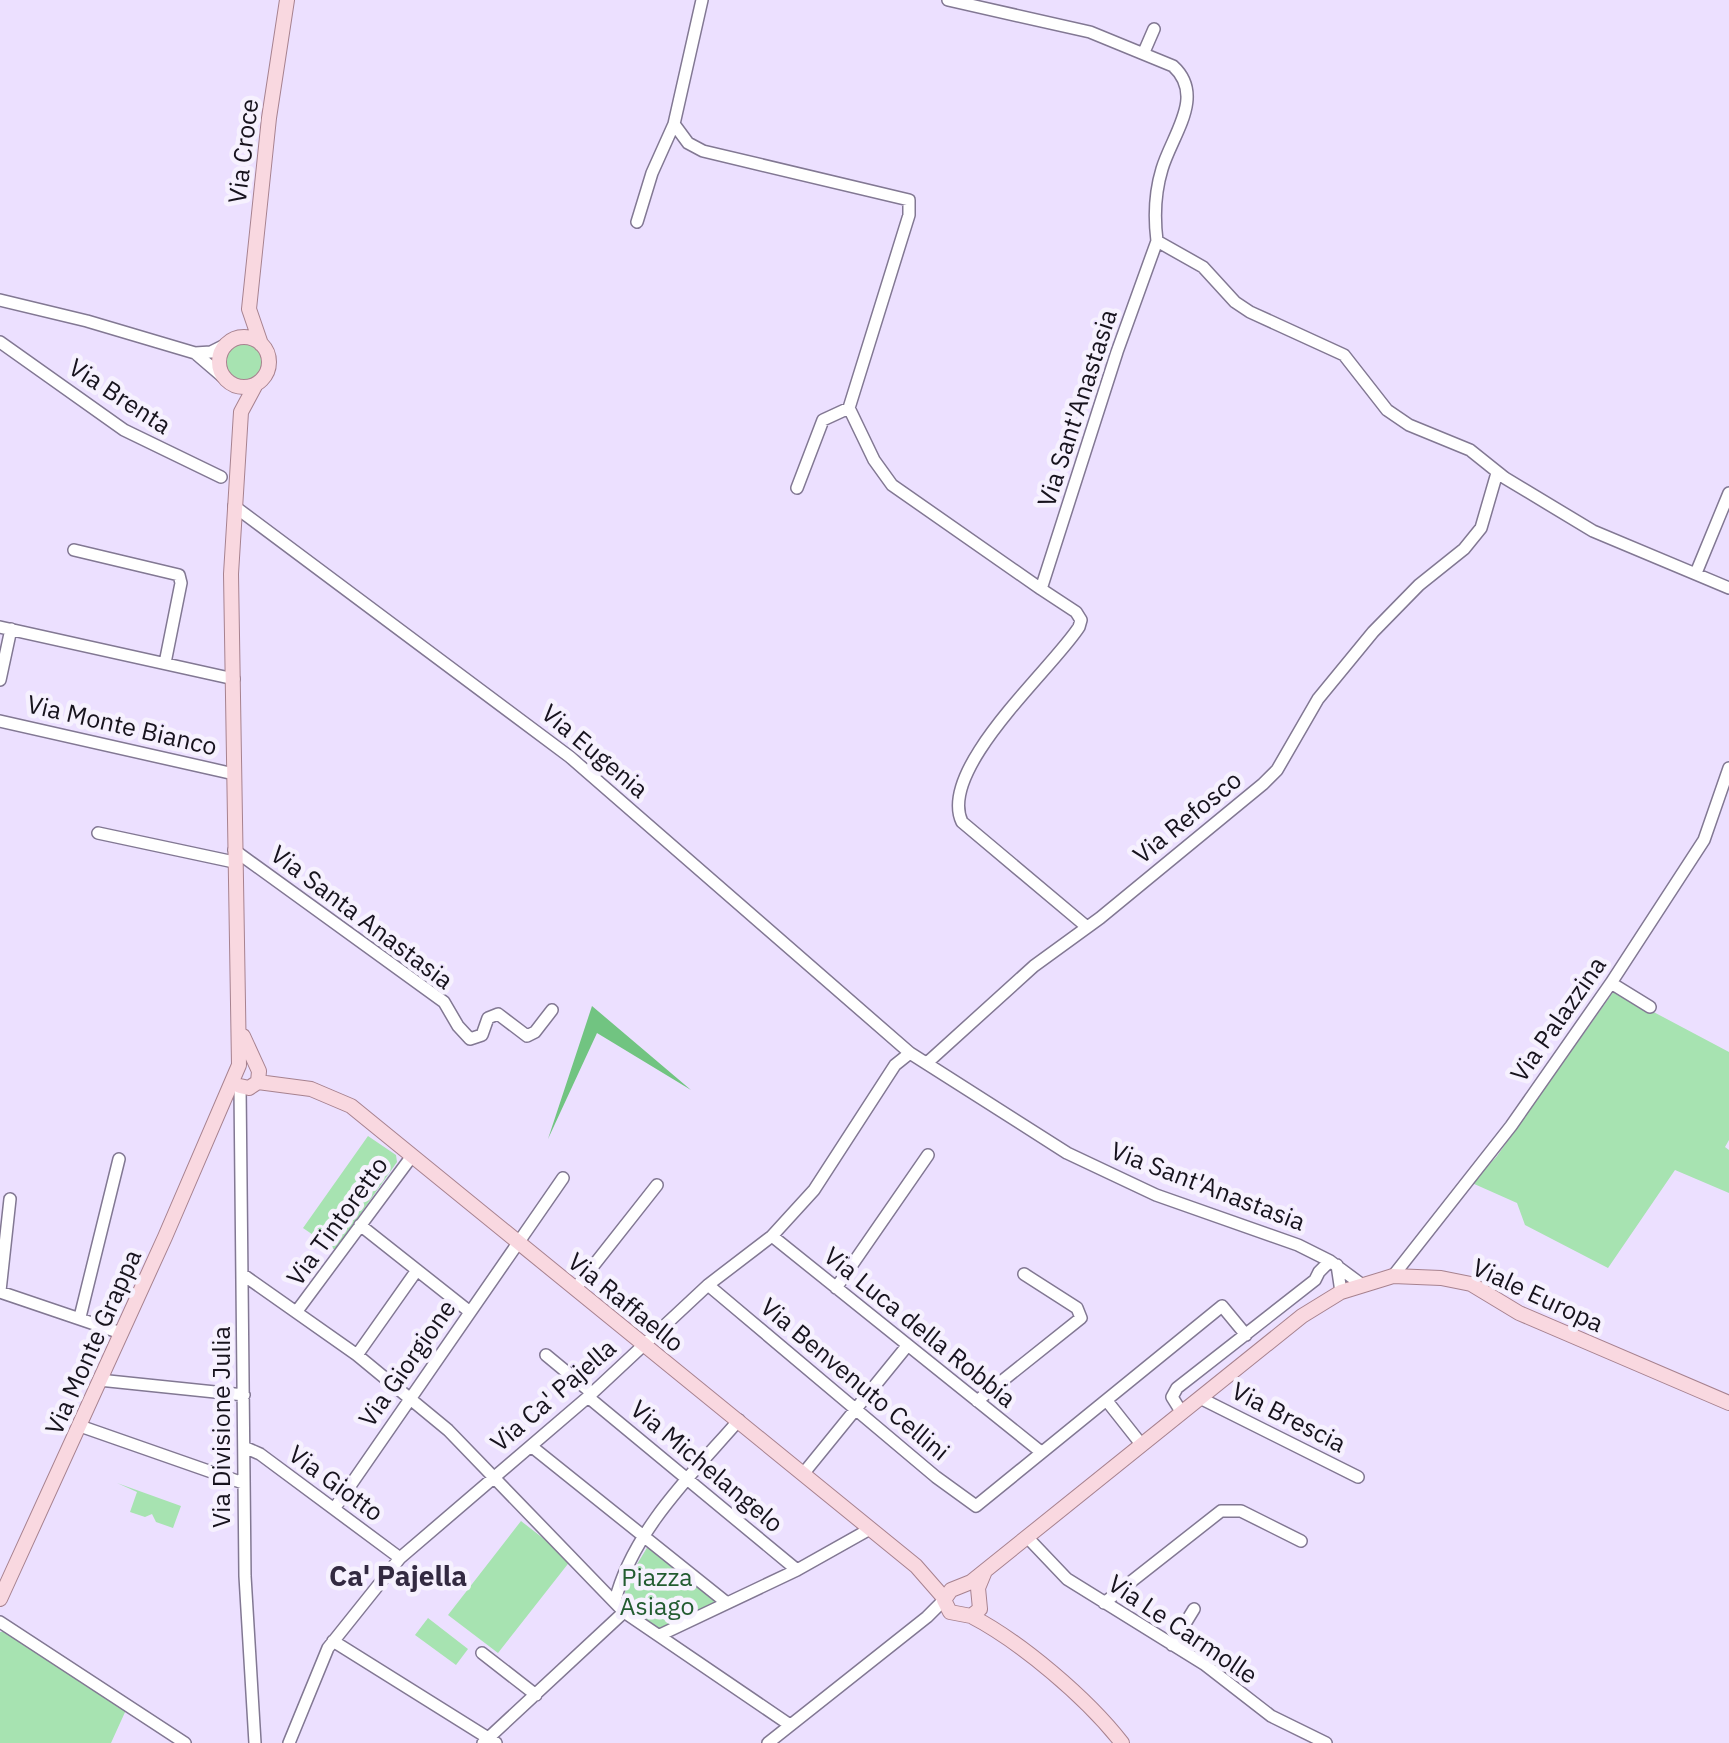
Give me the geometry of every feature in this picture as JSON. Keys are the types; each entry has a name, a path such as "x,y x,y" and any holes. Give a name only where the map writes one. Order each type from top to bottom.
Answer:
{"main road":[{"name":"Via Croce","path":"256,384 263,380 269,365 249,308 269,118 287,0"},
{"name":"Via Croce","path":"226,379 220,356 249,308"},
{"path":"229,342 247,338 261,344"},
{"path":"226,379 242,388 256,384"},
{"path":"226,379 241,412"},
{"path":"247,1076 238,1021 234,856 234,506 241,412 256,384"},
{"name":"Via Raffaello","path":"247,1076 311,1090 352,1106 951,1598"},
{"name":"Via Monte Grappa","path":"0,1599 224,1103 247,1076"},
{"name":"Viale Europa","path":"951,1598 1302,1316 1361,1284 1394,1276 1471,1284 1519,1313 1729,1402"},
{"path":"971,1616 980,1609 979,1581 984,1571"},
{"path":"951,1598 973,1591 991,1626"},
{"path":"951,1598 1084,1700 1122,1743"}],"street":[{"path":"638,222 652,173 674,124 702,0"},
{"path":"948,0 1090,32 1173,66 1181,73 1189,93 1188,106 1156,194 1157,241 1203,267 1235,302 1250,312 1344,355 1386,410 1410,425 1470,450 1497,473 1593,531 1729,588"},
{"path":"1144,52 1154,29"},
{"path":"674,124 688,143 703,151 909,200 909,215 849,408 879,470 892,485 1076,612 1080,620 1079,627 1016,699 978,755 962,786 957,807 962,822 1087,927"},
{"name":"Via Sant'Anastasia","path":"1042,588 1117,352 1157,241"},
{"name":"Via Brenta","path":"0,300 195,353 226,379"},
{"name":"Via Brenta","path":"0,342 124,430 221,478"},
{"path":"195,353 211,352 229,342"},
{"path":"797,488 823,420 849,408"},
{"name":"Via Refosco","path":"928,1062 1034,966 1237,808 1277,770 1318,699 1372,632 1418,584 1464,549 1481,528 1497,473"},
{"path":"1696,573 1729,494"},
{"name":"Via Eugenia","path":"234,506 570,756 910,1053"},
{"path":"74,550 179,576 165,664"},
{"path":"6,628 234,679"},
{"name":"Via Monte Bianco","path":"0,680 6,628"},
{"name":"Via Monte Bianco","path":"0,721 234,774"},
{"name":"Via Palazzina","path":"1394,1276 1501,1141 1611,983 1704,840 1729,768"},
{"path":"98,834 234,856"},
{"name":"Via Santa Anastasia","path":"234,856 444,1002 470,1039 482,1036 488,1018 498,1014 526,1036 535,1032 552,1010"},
{"path":"1611,983 1650,1008"},
{"name":"Via Sant'Anastasia","path":"910,1053 1067,1153 1156,1195 1298,1245 1334,1263 1361,1284"},
{"name":"Via Ca' Pajella","path":"289,1743 333,1641 400,1558 590,1395 708,1284 772,1236 814,1190 895,1065 910,1053"},
{"name":"Via Divisione Julia","path":"247,1076 240,1111 243,1483 255,1743"},
{"path":"836,1288 928,1155"},
{"name":"Via Tintoretto","path":"297,1311 412,1156"},
{"path":"80,1318 119,1159"},
{"name":"Via Giorgione","path":"334,1509 563,1178"},
{"path":"575,1289 657,1186"},
{"path":"10,1199 0,1291 121,1332"},
{"path":"360,1225 470,1312"},
{"name":"Via Luca della Robbia","path":"772,1236 1041,1452"},
{"path":"1182,1413 1172,1397 1177,1388 1315,1280 1318,1272 1334,1263 1341,1292"},
{"path":"357,1356 417,1270"},
{"path":"242,1274 357,1356 448,1430 624,1612 790,1725"},
{"path":"977,1401 1081,1318 1077,1308 1024,1274"},
{"name":"Via Benvenuto Cellini","path":"708,1284 976,1506 1041,1452"},
{"path":"1041,1452 1222,1306 1246,1335"},
{"path":"804,1474 907,1346"},
{"name":"Via Michelangelo","path":"546,1355 796,1570"},
{"path":"99,1380 244,1395"},
{"name":"Via Brescia","path":"1200,1398 1358,1477"},
{"path":"1107,1401 1141,1444"},
{"path":"615,1601 645,1536 687,1478 739,1420"},
{"path":"80,1426 243,1483"},
{"path":"531,1446 727,1603"},
{"name":"Via Giotto","path":"244,1447 260,1454 400,1558"},
{"path":"1104,1603 1221,1511 1241,1510 1301,1540"},
{"path":"660,1635 796,1570 870,1529"},
{"name":"Via Le Carmolle","path":"1027,1537 1067,1579 1222,1677 1271,1716 1326,1743"},
{"name":"Viale Europa","path":"768,1743 951,1598"},
{"path":"1172,1645 1194,1609"},
{"path":"333,1641 489,1741 624,1612"},
{"path":"0,1622 181,1740"},
{"path":"482,1653 536,1695"}],"green space":[{"path":"244,344 258,349 263,363 258,377 244,382 230,377 225,363 230,349"},
{"path":"1614,991 1729,1052 1729,1140 1725,1147 1729,1150 1729,1193 1675,1170 1608,1268 1525,1225 1517,1203 1472,1183 1497,1156"},
{"path":"592,1006 691,1090 597,1033 548,1139"},
{"path":"368,1136 396,1155 397,1162 335,1250 303,1228"},
{"path":"117,1483 181,1506 173,1528 156,1522 152,1514 145,1517 130,1512 137,1492"},
{"path":"521,1521 571,1560 498,1653 448,1615"},
{"name":"Piazza Asiago","path":"648,1546 719,1602 660,1630 644,1619 627,1601 625,1593"},
{"path":"428,1618 468,1649 456,1665 415,1635"},
{"path":"5,1631 126,1710 111,1743 0,1743 0,1632"}],"district":[{"name":"Ca' Pajella","path":"398,1576"}]}
